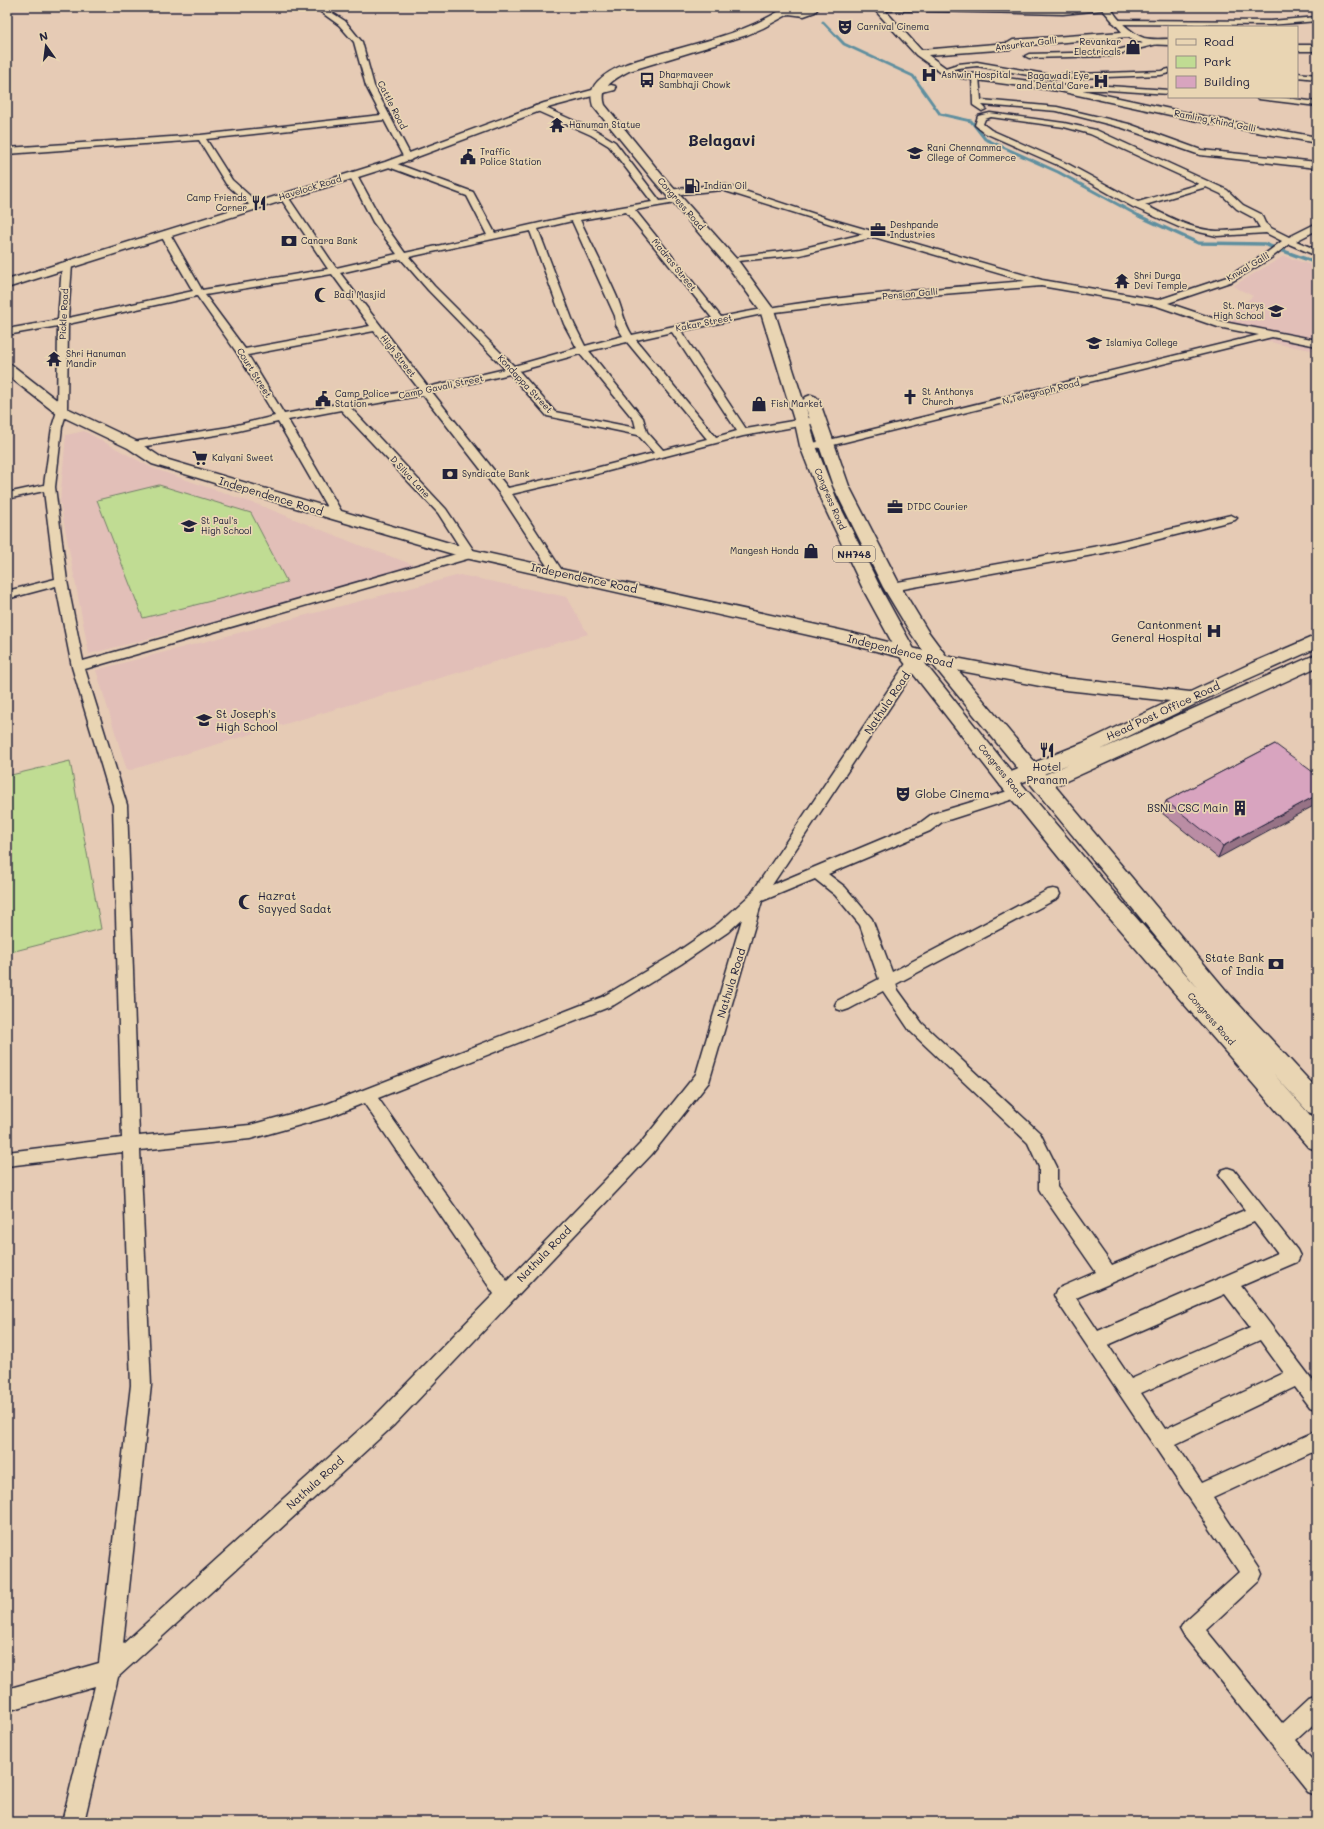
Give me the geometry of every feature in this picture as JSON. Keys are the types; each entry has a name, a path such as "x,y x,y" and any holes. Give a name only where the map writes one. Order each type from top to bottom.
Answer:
{"highway":[{"path":"604,89 605,80 625,69 736,34 796,9"},
{"name":"Congress Road","path":"604,89 596,98 599,106 607,118 676,194 741,259 773,309 810,422 825,444 841,486 892,586 919,632 940,661 1036,778 1218,995 1317,1105"},
{"name":"Congress Road","path":"676,194 734,265 773,309"},
{"name":"Congress Road","path":"810,422 808,446 829,500 851,548 911,658 1013,787 1111,904 1317,1140"}],"main road":[{"name":"Independence Road","path":"8,370 62,411 133,445 157,462 470,554 557,572 844,637 911,658 940,661 1056,683 1193,698"},
{"name":"Head Post Office Road","path":"1036,778 1217,686 1317,641"},
{"name":"Head Post Office Road","path":"1013,787 1234,698 1317,660"},
{"path":"1217,686 1234,698"}],"street":[{"name":"Cattle Road","path":"318,7 342,23 358,42 370,86 408,158"},
{"name":"Ramling Khind Galli","path":"877,7 919,53 943,70 1059,88 1207,120 1317,140"},
{"path":"887,7 1063,11 1105,7 1116,22 1137,39 1154,42 1168,42"},
{"path":"1116,22 1271,23 1317,19"},
{"name":"Ansurkar Galli","path":"919,53 1011,46 1013,43 1132,34"},
{"path":"1029,56 1111,54 1154,42"},
{"path":"1298,48 1317,48"},
{"path":"943,70 958,66 977,64 1051,76 1168,72"},
{"path":"975,76 977,105 990,115"},
{"path":"1298,76 1317,77"},
{"path":"1059,88 1108,88 1168,92"},
{"name":"Havelock Road","path":"7,284 283,196 408,158 538,108 604,89"},
{"path":"1267,98 1317,104"},
{"path":"977,102 1057,109 1126,126 1200,152 1317,165"},
{"path":"538,108 594,133 612,144 657,203"},
{"path":"1268,230 1215,233 1202,232 1136,205 1074,170 1015,143 988,133 979,125 981,118 990,115 1064,125 1093,132 1224,192 1240,207 1258,216 1261,224 1285,243 1317,253"},
{"path":"7,151 201,137 387,118"},
{"path":"201,137 229,182 255,205"},
{"path":"389,164 470,194 492,236"},
{"name":"Kondappa Street","path":"353,175 378,222 404,257 431,288 512,370 551,414 642,433"},
{"path":"1136,205 1207,184"},
{"path":"7,332 63,322 199,292 334,271 404,257 575,218 657,203 676,194 723,187 827,221 1041,283 1159,303 1222,325 1317,343"},
{"name":"High Street","path":"283,196 334,271 376,328 505,492 557,572"},
{"name":"Madras Street","path":"629,209 719,321"},
{"path":"575,218 605,281 620,316 621,325 629,338 714,441"},
{"name":"Knwal Galli","path":"1159,303 1230,279 1268,256 1285,243 1317,226"},
{"path":"533,227 569,324 582,348 639,420 642,433 661,454"},
{"name":"Court Street","path":"165,234 199,292 242,353 282,418 338,516"},
{"path":"741,259 800,252 875,234"},
{"name":"Pickle Road","path":"67,265 63,322 62,411 57,428 49,487 61,581 78,667 120,805 140,1385 109,1671 73,1822"},
{"name":"Pension Galli","path":"773,309 893,295 1041,283"},
{"name":"Kakar Street","path":"629,338 773,309"},
{"path":"242,353 376,328"},
{"path":"675,329 743,432"},
{"name":"N Telegraph Road","path":"808,446 825,444 1274,335"},
{"name":"Camp Gavali Street","path":"133,445 229,430 343,406 425,392 512,370 582,348 629,338"},
{"name":"D Silva Lane","path":"343,406 442,511 470,554"},
{"path":"505,492 584,474 714,441 743,432 810,422"},
{"path":"7,496 49,487"},
{"path":"892,586 1104,549 1231,518"},
{"path":"78,667 470,554"},
{"path":"7,595 61,581"},
{"name":"Nathula Road","path":"7,1700 109,1671 386,1419 646,1149 703,1077 756,898 911,658"},
{"path":"7,1159 64,1151 250,1132 329,1110 368,1096 608,1001 676,960 723,928 756,898 925,827 937,818 1013,787"},
{"path":"817,873 840,891 867,923 891,992 916,1027 1034,1138 1048,1167 1048,1189 1109,1275"},
{"path":"843,1005 1053,894"},
{"path":"368,1096 505,1294"},
{"path":"1094,1342 1291,1256 1228,1175"},
{"path":"1257,1214 1063,1295 1252,1574 1191,1629 1317,1783"},
{"path":"1228,1283 1317,1401"},
{"path":"1127,1390 1263,1330"},
{"path":"1162,1441 1298,1376"},
{"path":"1198,1495 1317,1440"},
{"path":"1281,1738 1317,1706"}],"shaded area":[{"name":"St. Marys High School","path":"1284,256 1317,267 1317,351 1278,344 1217,325 1253,296 1233,286"},
{"name":"St Paul's High School","path":"84,431 152,468 262,506 364,547 423,568 89,654 60,502 66,435"},
{"name":"St Joseph's High School","path":"460,575 567,597 588,634 127,771 96,670"}],"green space":[{"path":"159,485 251,513 287,582 143,618 97,500"},
{"path":"70,761 101,929 7,953 7,776"}],"building":[{"name":"BSNL CSC Main","path":"1275,744 1317,775 1317,795 1223,846 1166,801"}],"waterway":[{"path":"823,22 844,44 913,76 940,114 971,121 985,139 1058,172 1140,216"},
{"path":"1140,216 1198,243 1264,244 1317,263"}],"place":[{"name":"Carnival Cinema","path":"845,27"},
{"name":"Revankar Electricals","path":"1133,47"},
{"name":"Ashwin Hospital","path":"929,75"},
{"name":"Dharmaveer Sambhaji Chowk","path":"647,80"},
{"name":"Bagawadi Eye and Dental Care","path":"1101,81"},
{"name":"Hanuman Statue","path":"557,125"},
{"name":"Rani Chennamma Cllege of Commerce","path":"915,153"},
{"name":"Traffic Police Station","path":"468,157"},
{"name":"Indian Oil","path":"692,186"},
{"name":"Camp Friends Corner","path":"259,203"},
{"name":"Deshpande Industries","path":"878,230"},
{"name":"Canara Bank","path":"289,241"},
{"name":"Shri Durga Devi Temple","path":"1122,281"},
{"name":"Badi Masjid","path":"322,295"},
{"name":"St. Marys High School","path":"1276,311"},
{"name":"Islamiya College","path":"1094,343"},
{"name":"Shri Hanuman Mandir","path":"54,359"},
{"name":"St Anthonys Church","path":"910,397"},
{"name":"Camp Police Station","path":"323,399"},
{"name":"Fish Market","path":"759,404"},
{"name":"Kalyani Sweet","path":"200,458"},
{"name":"Syndicate Bank","path":"450,474"},
{"name":"DTDC Courier","path":"895,507"},
{"name":"St Paul's High School","path":"189,526"},
{"name":"Mangesh Honda","path":"811,551"},
{"name":"Cantonment General Hospital","path":"1214,631"},
{"name":"St Joseph's High School","path":"204,720"},
{"name":"Hotel Pranam","path":"1047,750"},
{"name":"Globe Cinema","path":"903,794"},
{"name":"BSNL CSC Main","path":"1240,808"},
{"name":"Hazrat Sayyed Sadat","path":"246,902"},
{"name":"State Bank of India","path":"1276,964"}],"district":[{"name":"Belagavi","path":"722,140"}]}
